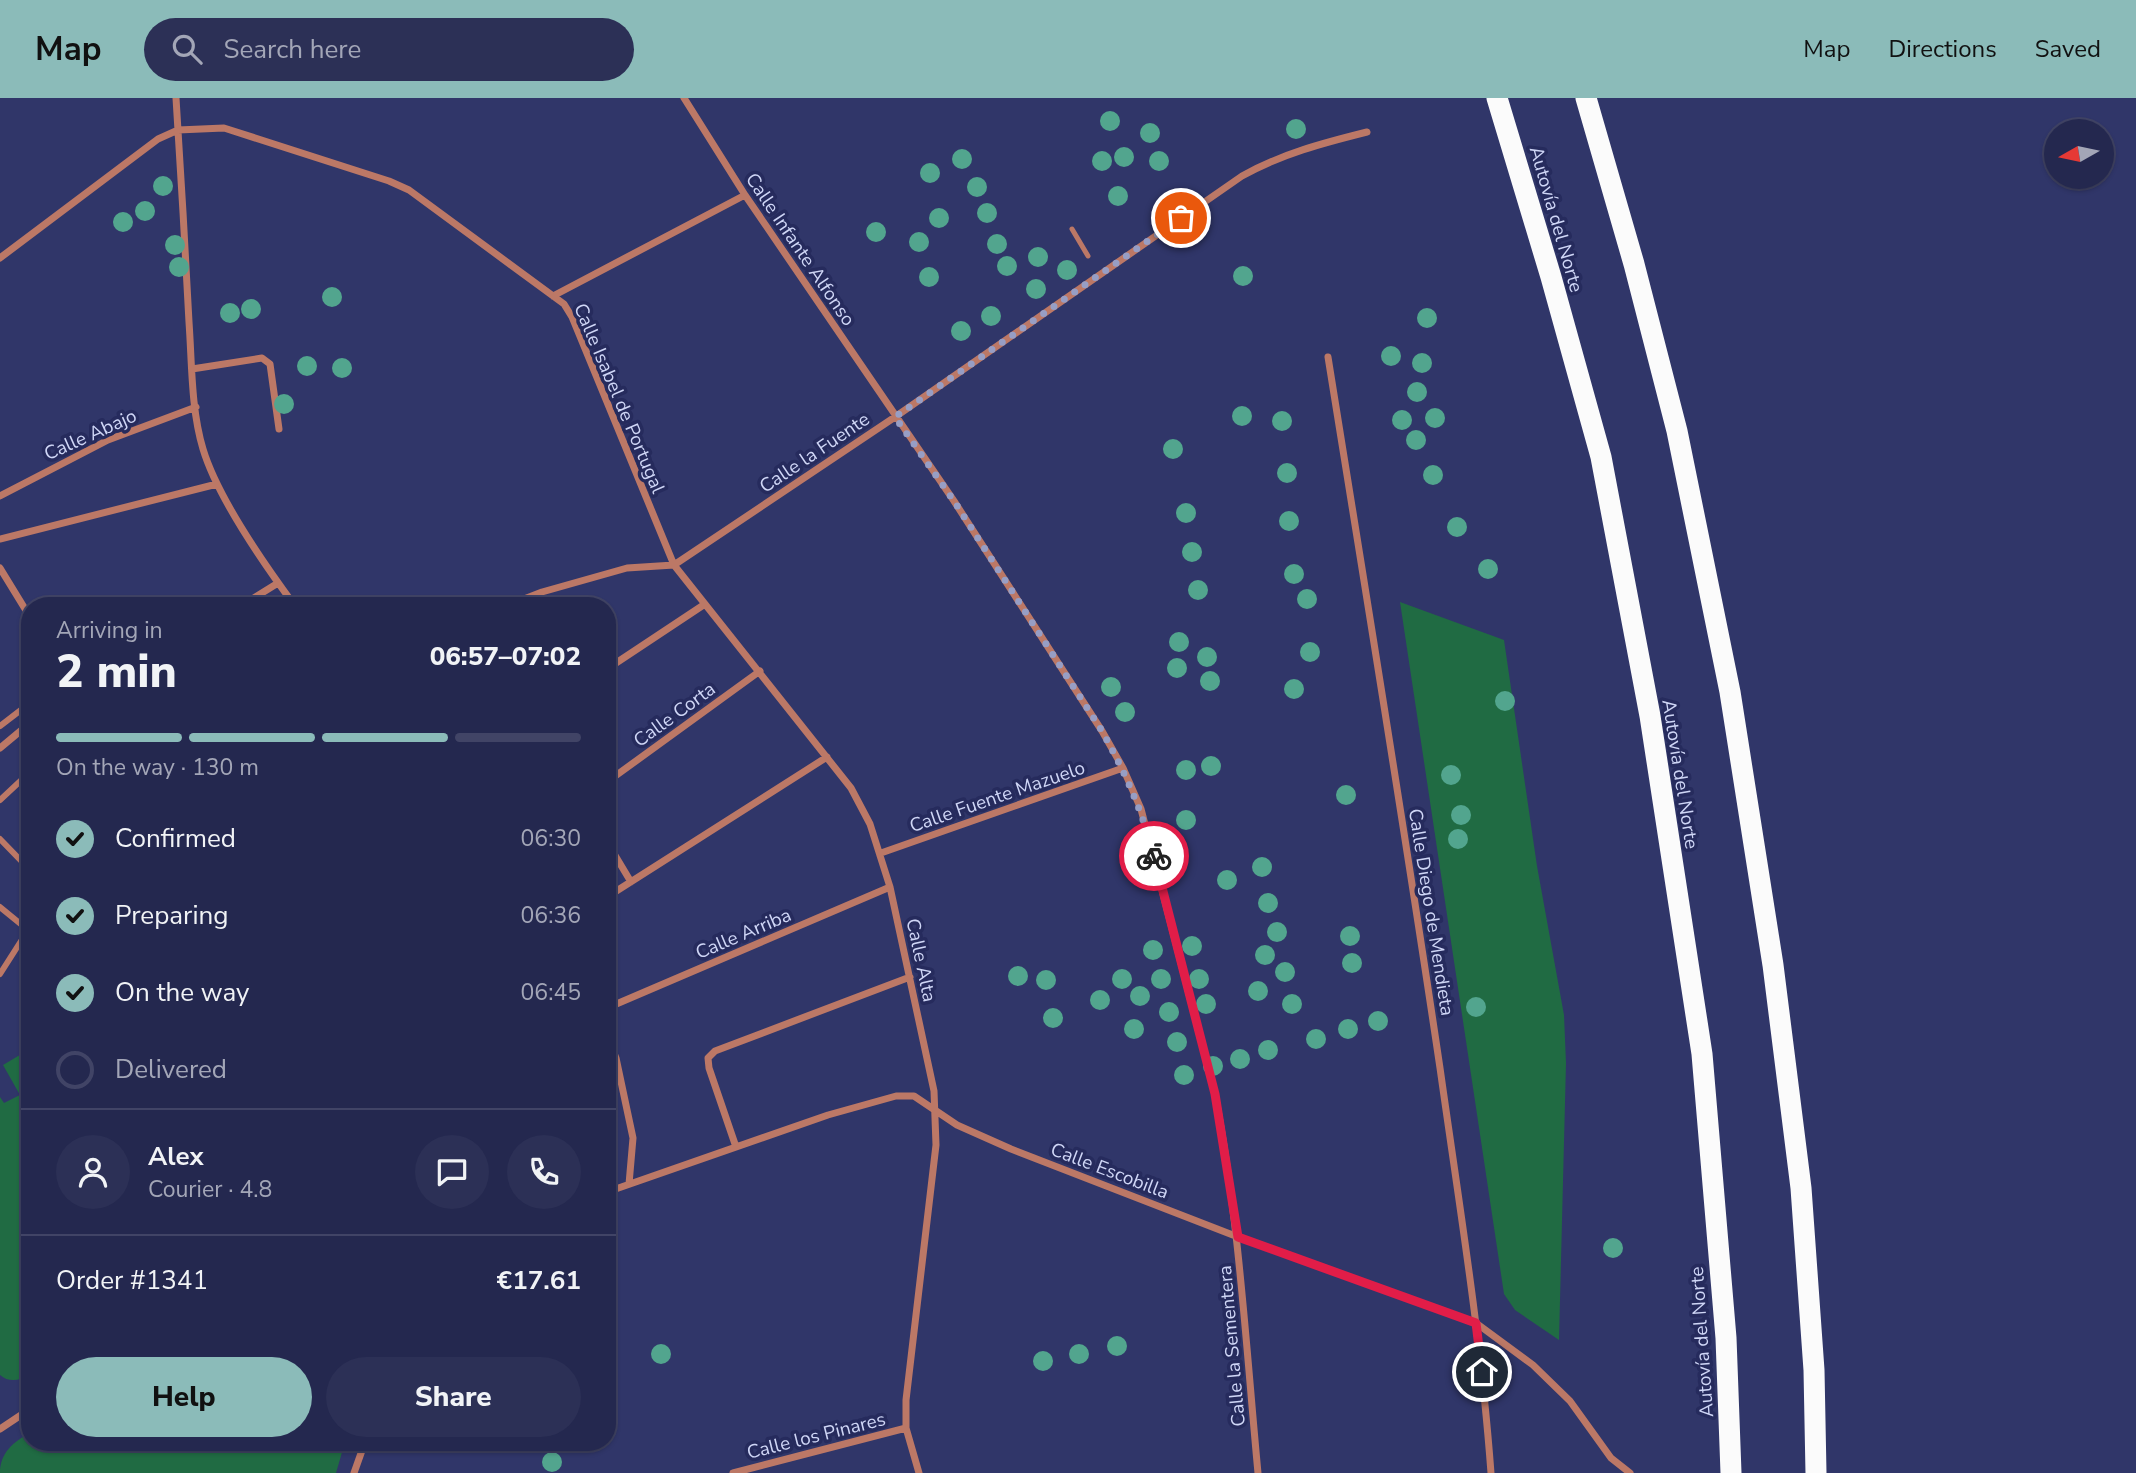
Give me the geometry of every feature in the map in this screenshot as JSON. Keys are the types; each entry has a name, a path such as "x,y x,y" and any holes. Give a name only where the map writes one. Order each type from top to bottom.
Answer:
{"highway":[{"name":"Autovía del Norte","path":"1497,98 1601,457 1650,716 1702,1054 1726,1338 1731,1473"},
{"path":"1586,98 1634,264 1677,431 1730,692 1773,965 1801,1188 1814,1370 1816,1473"}],"street":[{"path":"176,98 192,369 202,446 217,484 288,597"},
{"name":"Calle Infante Alfonso","path":"684,98 745,195 895,417"},
{"name":"Calle Isabel de Portugal","path":"0,258 132,157 158,139 178,130 208,128 237,131 389,180 428,203 564,304 572,317 674,565"},
{"name":"Calle la Fuente","path":"674,565 895,417 1242,176 1300,149 1367,132"},
{"path":"552,296 745,195"},
{"name":"Calle Diego de Mendieta","path":"1328,357 1424,961 1476,1323 1490,1473"},
{"path":"192,369 262,358 270,364 279,429"},
{"name":"Calle Abajo","path":"0,496 108,439 196,407"},
{"name":"Calle la Sementera","path":"895,417 954,501 1102,731 1123,768 1141,809 1215,1094 1238,1237 1258,1473"},
{"path":"0,539 217,484"},
{"path":"529,597 627,568 674,565"},
{"name":"Calle Alta","path":"674,565 851,788 881,853 910,977 936,1111 936,1145 909,1359 906,1428 919,1473"},
{"path":"0,568 21,602"},
{"path":"255,597 278,583"},
{"path":"616,663 705,604"},
{"name":"Calle Corta","path":"616,775 760,671"},
{"path":"0,726 21,710"},
{"path":"0,748 21,730"},
{"path":"616,891 827,757"},
{"name":"Calle Fuente Mazuelo","path":"881,853 1123,768"},
{"path":"0,800 21,780"},
{"path":"0,839 21,861"},
{"path":"616,857 631,882"},
{"name":"Calle Arriba","path":"616,1004 890,887"},
{"path":"0,907 21,922"},
{"path":"0,974 21,941"},
{"path":"736,1147 709,1068 708,1058 715,1051 910,977"},
{"path":"616,1058 633,1138 629,1184"},
{"name":"Calle Escobilla","path":"616,1189 828,1115 896,1096 914,1096 957,1125 1010,1149 1238,1237 1476,1323 1533,1365 1570,1401 1611,1458 1630,1473"},
{"path":"0,1429 21,1415"},
{"name":"Calle los Pinares","path":"733,1473 906,1428"},
{"path":"354,1473 362,1451"}],"lane":[{"path":"1072,229 1088,256"}],"green space":[{"path":"1400,602 1504,640 1537,866 1564,1015 1566,1063 1559,1340 1515,1310 1504,1294"},
{"path":"21,1054 21,1379 18,1380 0,1375 0,1097 4,1103 20,1095 3,1065"},
{"path":"21,1438 21,1451 342,1451 336,1473 0,1473 5,1454"}],"way so far":[{"path":"1154,856 1141,809 1123,768 1102,731 954,501 895,417 1181,218"}],"route":[{"path":"1154,856 1215,1094 1238,1237 1476,1323 1482,1372"}]}
